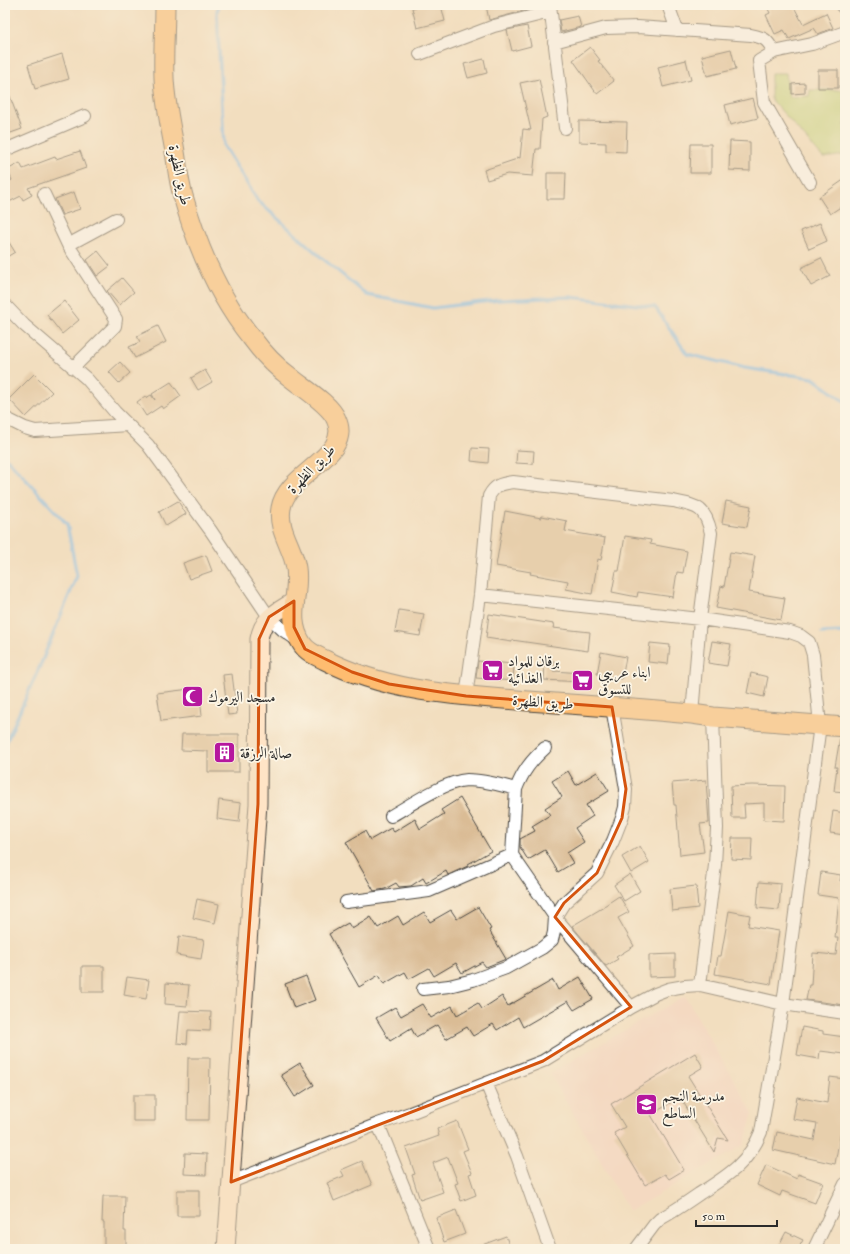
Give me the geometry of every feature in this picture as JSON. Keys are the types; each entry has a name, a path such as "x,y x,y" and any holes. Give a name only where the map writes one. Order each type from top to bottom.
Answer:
{"main road":[{"name":"طريق الظهرة","path":"165,5 164,81 171,130 182,194 200,247 220,293 241,325 264,354 278,367 307,389 332,412 338,422 338,439 332,450 292,485 281,504 280,516 282,529 290,547 296,568 293,618 294,627 300,642 305,649 320,658 370,679 408,689 466,696 845,727"}],"street":[{"path":"668,5 677,30"},
{"path":"841,5 845,9"},
{"path":"420,54 494,26 550,8 565,128"},
{"path":"554,42 606,28 638,27 762,37 768,41 774,52"},
{"path":"810,182 764,102 759,61 774,52 812,44 845,32"},
{"path":"5,150 85,116"},
{"path":"44,194 68,245 116,319 115,326 73,368"},
{"path":"68,245 116,219"},
{"path":"5,305 24,325 87,379 115,412 148,446 171,476 269,617 283,630 300,642"},
{"path":"5,418 25,428 36,431 128,425"},
{"path":"466,696 480,595 489,496 494,488 502,484 513,482 673,501 693,505 703,511 709,520 711,533 700,619 692,714"},
{"path":"480,595 700,619 790,632 801,636 809,642 813,655 820,725 783,1004 761,1132 749,1155 731,1174 660,1219 636,1249"},
{"path":"226,1249 258,804 259,639 264,623 269,617 294,601"},
{"path":"423,989 449,986 473,980 506,968 542,948 552,940 555,917 564,903 597,873 613,841 625,807 626,790 612,707"},
{"path":"700,985 715,866 716,828 713,717"},
{"path":"545,748 530,763 520,779 516,789 512,855 555,917 631,1008"},
{"path":"391,816 442,787 467,780 489,782 516,789"},
{"path":"346,902 429,891 512,855"},
{"path":"231,1182 543,1061 655,994 668,989 700,985 783,1004 845,1013"},
{"path":"486,1083 517,1156 550,1249"},
{"path":"378,1124 429,1249"},
{"path":"814,1249 845,1184"}],"highlighted area":[{"path":"294,601 294,627 305,649 352,672 389,684 466,696 612,707 626,789 622,818 597,873 564,903 555,917 631,1007 543,1061 231,1182 258,804 259,639 269,617"}],"shaded area":[{"path":"685,996 753,1113 744,1145 629,1211 550,1073"}],"green space":[{"path":"844,60 845,155 823,158 771,99 771,73 786,73 789,97 809,96 810,90 843,90"}],"building":[{"path":"424,5 441,5 445,21 417,28 412,8"},
{"path":"486,5 543,5 543,6 489,20"},
{"path":"766,5 793,5 803,24 826,13 833,28 818,34 814,28 789,39 784,30 775,34 766,15 770,13"},
{"path":"578,16 581,27 561,32 559,20"},
{"path":"527,26 531,46 512,51 507,30"},
{"path":"590,47 600,60 598,61 614,81 597,94 573,60"},
{"path":"731,49 736,69 707,76 702,56"},
{"path":"62,54 69,79 35,89 28,65"},
{"path":"484,59 487,73 468,78 464,64"},
{"path":"686,60 691,80 663,87 658,67"},
{"path":"818,70 838,70 838,88 818,88"},
{"path":"539,79 547,117 542,119 540,149 536,149 533,176 507,174 487,180 484,170 517,159 517,157 520,158 523,129 531,130 520,83"},
{"path":"805,83 805,93 792,94 792,84"},
{"path":"5,86 22,129 5,135"},
{"path":"753,98 758,118 730,125 725,105"},
{"path":"579,121 627,122 626,152 606,151 606,143 579,142"},
{"path":"730,141 750,142 750,171 729,170"},
{"path":"691,144 711,144 711,173 690,173"},
{"path":"80,151 86,168 28,188 32,195 23,200 21,196 5,204 5,184 12,180 7,170 20,163 23,169 55,157 56,159"},
{"path":"547,173 566,173 565,199 547,199"},
{"path":"845,179 845,204 830,214 819,197"},
{"path":"74,192 80,209 62,215 55,199"},
{"path":"820,223 827,241 809,249 801,231"},
{"path":"5,236 15,252 5,258"},
{"path":"98,251 110,266 97,276 87,260"},
{"path":"821,258 830,276 811,286 801,268"},
{"path":"122,278 134,292 119,305 107,291"},
{"path":"64,301 79,320 62,334 47,315"},
{"path":"158,326 166,342 135,358 129,347 140,342 137,336"},
{"path":"120,362 130,373 119,383 109,372"},
{"path":"205,370 212,382 198,390 191,378"},
{"path":"34,374 52,392 26,417 9,399"},
{"path":"171,382 181,396 163,409 161,406 146,416 137,402 145,396 146,398 151,395 155,400 152,394"},
{"path":"472,448 489,449 488,463 471,461"},
{"path":"517,450 534,451 533,464 516,463"},
{"path":"178,501 186,514 166,526 159,512"},
{"path":"726,501 751,506 747,527 722,523"},
{"path":"505,511 567,521 565,531 605,538 601,560 598,559 592,594 566,589 568,581 530,574 531,572 496,566"},
{"path":"625,536 651,540 650,544 687,551 683,573 677,572 673,597 638,592 637,597 612,592 616,571 619,571"},
{"path":"730,552 755,556 749,592 785,598 781,620 716,608 721,586 724,587"},
{"path":"206,555 212,571 189,579 183,563"},
{"path":"399,610 424,614 420,636 395,632"},
{"path":"489,614 554,624 553,628 590,632 588,651 512,640 512,642 486,638"},
{"path":"712,641 731,644 727,666 708,663"},
{"path":"650,643 670,645 668,664 648,662"},
{"path":"601,652 626,657 622,679 597,674"},
{"path":"478,661 514,664 513,681 476,678"},
{"path":"545,661 554,661 553,671 583,673 582,682 544,680"},
{"path":"751,673 768,677 764,697 747,693"},
{"path":"232,674 237,714 228,715 223,675"},
{"path":"199,688 202,716 161,721 157,693"},
{"name":"صالة الرزقة","path":"182,734 239,734 239,772 208,772 208,751 181,750"},
{"path":"840,738 845,738 845,792 834,791 837,767 835,767"},
{"path":"568,771 576,785 597,772 609,791 586,805 593,816 575,828 584,842 567,853 573,863 558,872 545,850 528,860 520,847 520,839 535,831 532,826 550,815 545,808 562,797 552,781"},
{"path":"706,780 709,823 700,824 704,852 680,855 676,805 674,805 672,783"},
{"path":"731,786 785,786 784,821 764,820 764,803 744,804 745,818 732,818"},
{"path":"460,798 491,851 468,864 468,866 448,875 446,871 426,883 423,878 411,886 399,887 396,883 385,889 374,891 346,842 365,831 370,840 391,828 394,832 415,819 420,829 444,814 441,810"},
{"path":"219,800 241,803 239,822 217,819"},
{"path":"833,811 845,813 845,835 830,833"},
{"path":"732,838 752,838 751,860 731,859"},
{"path":"640,846 649,862 631,873 622,857"},
{"path":"821,872 841,875 840,881 845,881 845,1005 806,1000 809,985 811,985 813,953 836,955 838,938 835,938 839,898 818,895"},
{"path":"630,874 640,891 624,901 614,885"},
{"path":"759,882 781,884 779,910 757,908"},
{"path":"696,886 698,908 672,911 670,889"},
{"path":"619,896 629,912 618,918 634,946 616,957 618,959 606,966 572,926 604,907"},
{"path":"197,899 219,904 215,923 193,918"},
{"path":"478,907 491,929 489,930 506,959 486,967 482,962 462,973 456,963 434,976 429,968 409,979 405,972 384,984 379,975 359,987 329,934 348,923 352,929 371,917 378,928 398,916 403,925 424,912 430,922 451,910 457,919"},
{"path":"729,911 750,915 748,926 779,931 771,984 715,974 718,956 721,956"},
{"path":"179,936 204,940 201,959 177,955"},
{"path":"675,954 675,976 649,977 649,955"},
{"path":"82,966 104,966 104,992 82,992"},
{"path":"306,976 315,1000 294,1008 285,984"},
{"path":"127,977 149,980 146,999 124,995"},
{"path":"580,977 593,999 574,1010 568,1001 523,1027 518,1017 497,1030 493,1024 473,1036 467,1027 446,1039 437,1025 416,1037 411,1028 390,1041 376,1018 395,1007 401,1016 422,1004 431,1018 452,1006 457,1015 478,1003 482,1009 502,996 508,1006 553,980 558,990"},
{"path":"166,983 189,985 187,1006 165,1004"},
{"path":"180,1011 211,1012 210,1031 188,1030 187,1044 177,1043"},
{"path":"802,1027 823,1031 823,1034 845,1037 845,1054 820,1051 819,1059 797,1055"},
{"path":"695,1053 703,1067 688,1076 728,1140 718,1138 714,1152 680,1097 651,1115 684,1170 669,1179 665,1174 645,1185 614,1133 625,1127 611,1104"},
{"path":"188,1058 210,1058 209,1120 187,1120"},
{"path":"300,1063 314,1085 295,1097 281,1075"},
{"path":"830,1077 845,1079 845,1131 841,1130 835,1164 773,1150 777,1132 814,1140 817,1123 793,1119 797,1097 827,1103"},
{"path":"133,1095 155,1095 155,1121 133,1121"},
{"path":"457,1121 468,1149 463,1151 472,1173 469,1174 476,1195 461,1201 455,1184 458,1183 448,1157 433,1163 443,1192 420,1200 412,1175 415,1174 406,1148 439,1136 437,1129"},
{"path":"185,1153 207,1154 206,1175 184,1174"},
{"path":"362,1161 372,1185 334,1201 327,1183 344,1176 341,1170"},
{"path":"766,1165 797,1179 798,1174 823,1183 815,1203 782,1191 780,1196 757,1185"},
{"path":"177,1190 199,1190 199,1216 177,1216"},
{"path":"103,1196 125,1196 124,1231 126,1231 126,1249 104,1249 104,1222 102,1222"},
{"path":"456,1210 465,1234 444,1242 436,1218"},
{"path":"786,1232 803,1240 798,1249 777,1249"},
{"path":"506,1236 510,1249 474,1249 474,1248"}],"waterway":[{"path":"219,5 217,11 224,146 258,201 322,258 367,295 433,308 499,300 570,297 655,307 687,354 745,368 813,378 845,402"},
{"path":"5,459 7,459 67,524 77,576 40,666 5,745"},
{"path":"822,633 845,632"}],"place":[{"name":"برقان للمواد الغذائية","path":"492,670"},
{"name":"ابناء عريبي للتسوق","path":"582,681"},
{"name":"مسجد اليرموك","path":"193,697"},
{"name":"صالة الرزقة","path":"224,753"},
{"name":"مدرسة النجم الساطع","path":"646,1105"}]}
